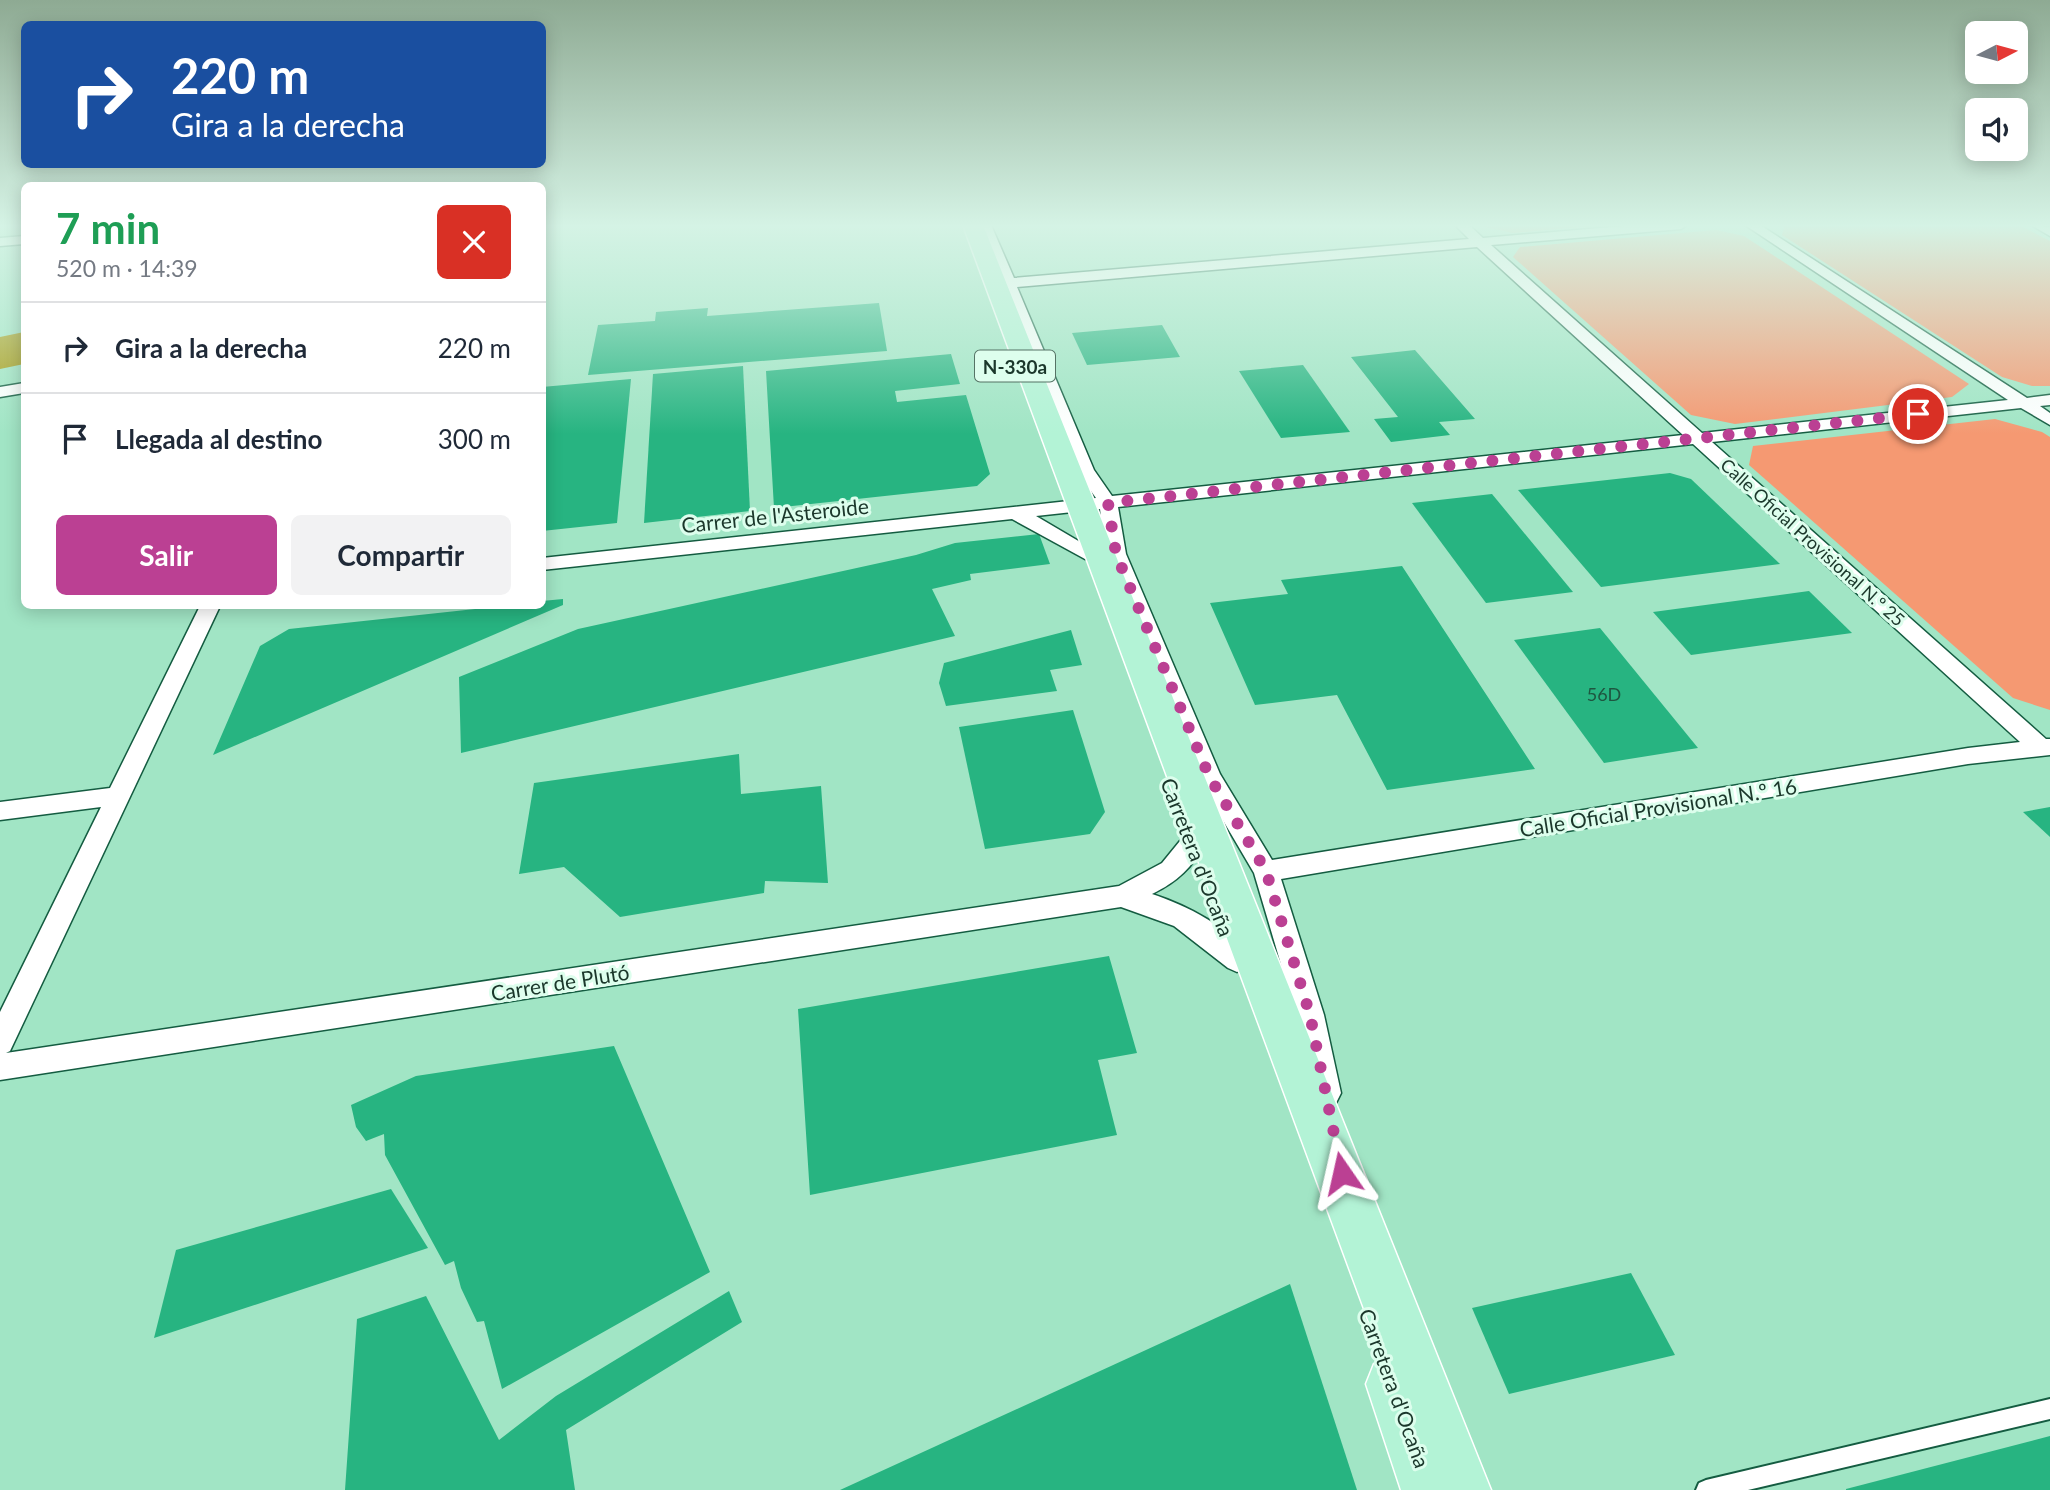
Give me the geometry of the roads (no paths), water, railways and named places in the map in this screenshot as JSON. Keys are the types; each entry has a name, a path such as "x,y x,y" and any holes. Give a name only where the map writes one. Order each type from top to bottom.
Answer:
{"main road":[{"name":"Carretera d'Ocaña","path":"992,295 1085,506 1085,554 1332,1211 1432,1490"},
{"name":"Carretera d'Ocaña","path":"1001,295 1085,506 1347,1199 1461,1490"}],"street":[{"name":"Carretera d'Ocaña","path":"1015,295 1084,470 1085,506 1116,554 1209,776 1266,871 1310,1015 1347,1199"},
{"name":"Calle Oficial Provisional N.º 25","path":"1538,295 2045,747"},
{"path":"1858,295 2050,420"},
{"path":"0,392 21,388"},
{"path":"1085,506 2050,400"},
{"name":"Carrer de l'Asteroide","path":"546,564 1085,506"},
{"path":"1013,512 1044,526 1085,554"},
{"path":"0,1042 209,609"},
{"name":"Calle Oficial Provisional N.º 16","path":"1266,871 1954,758 2045,747"},
{"path":"0,811 118,796"},
{"name":"Carrer de Plutó","path":"0,1067 1121,896 1148,886 1180,866 1193,843"},
{"name":"Carrer de Plutó","path":"1121,896 1160,905 1181,916 1212,937 1237,960"}],"lane":[{"path":"1706,1490 2050,1409"}]}
